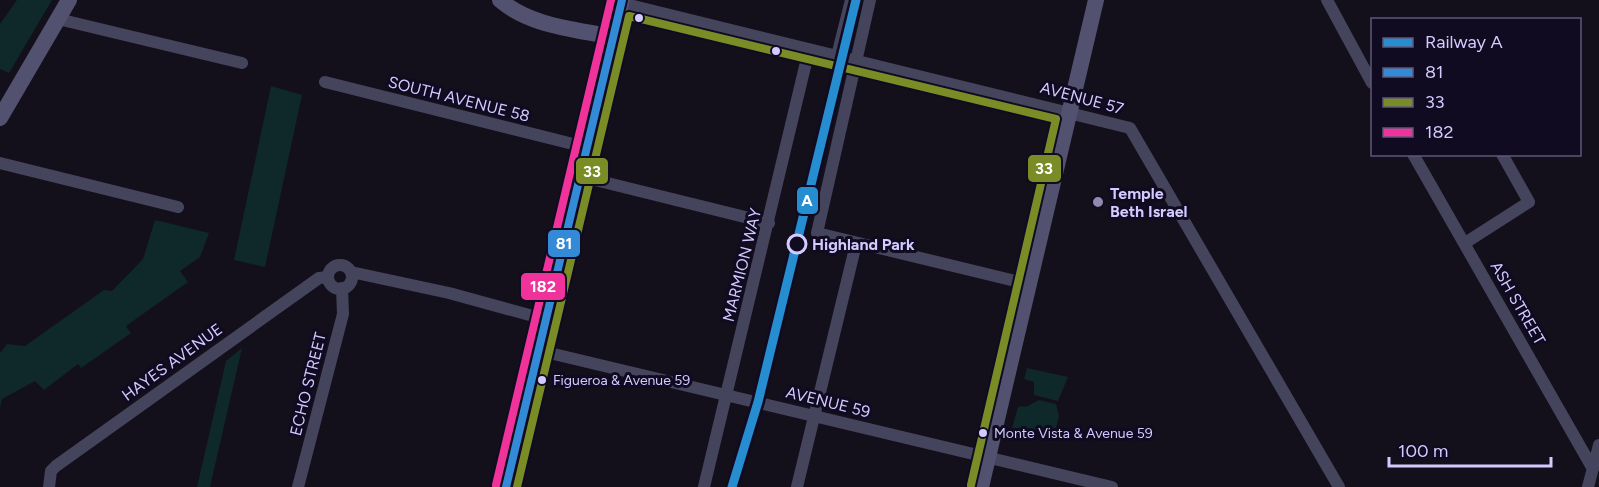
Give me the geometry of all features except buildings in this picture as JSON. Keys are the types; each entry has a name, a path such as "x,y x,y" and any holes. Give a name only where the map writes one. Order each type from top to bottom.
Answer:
{"street":[{"path":"0,118 69,0"},
{"path":"500,0 514,12 535,20 612,37"},
{"path":"837,56 851,0"},
{"path":"870,0 817,233 1028,284"},
{"path":"981,487 1096,0"},
{"path":"1327,0 1371,81"},
{"path":"506,487 621,2"},
{"name":"AVENUE 57","path":"621,2 809,50 1069,111 1130,128 1339,487"},
{"path":"58,19 242,63"},
{"name":"MARMION WAY","path":"704,487 809,50"},
{"name":"SOUTH AVENUE 58","path":"325,82 585,147"},
{"name":"ASH STREET","path":"1414,156 1593,469"},
{"path":"1464,243 1529,202 1503,156"},
{"path":"0,163 178,207"},
{"path":"579,176 769,223"},
{"path":"797,487 856,244"},
{"path":"351,272 350,283 342,288 331,284 328,277 331,269 338,265 346,266 351,272 449,292 544,319"},
{"name":"HAYES AVENUE","path":"49,487 51,471 56,466 319,278 328,277"},
{"name":"ECHO STREET","path":"298,487 343,314 342,288"},
{"name":"AVENUE 59","path":"537,350 1112,487"},
{"path":"1588,487 1599,445"}],"green space":[{"path":"17,0 52,0 9,73 0,69 0,24"},
{"path":"271,86 302,95 265,267 234,260"},
{"path":"155,220 209,233 200,257 180,271 188,282 126,326 131,333 81,368 78,364 44,390 35,381 2,399 0,408 0,353 7,344 25,346 104,290 112,291 143,259"},
{"path":"242,348 210,487 197,487 226,361"},
{"path":"1027,368 1068,377 1058,401 1034,395 1034,382 1024,379"},
{"path":"1039,400 1056,404 1059,416 1055,432 1038,429 1027,434 1012,428 1018,407 1028,406"}],"rail line":[{"name":"A","path":"732,487 758,402 856,0"}],"transit line":[{"name":"182","path":"496,485 611,0"},
{"name":"81","path":"506,487 622,0"},
{"name":"33","path":"517,487 629,16 1056,119 971,485"}],"place":[{"name":"Temple Beth Israel","path":"1098,202"},
{"name":"Highland Park","path":"797,244"},
{"name":"Figueroa & Avenue 59","path":"542,380"},
{"name":"Monte Vista & Avenue 59","path":"983,433"}]}
